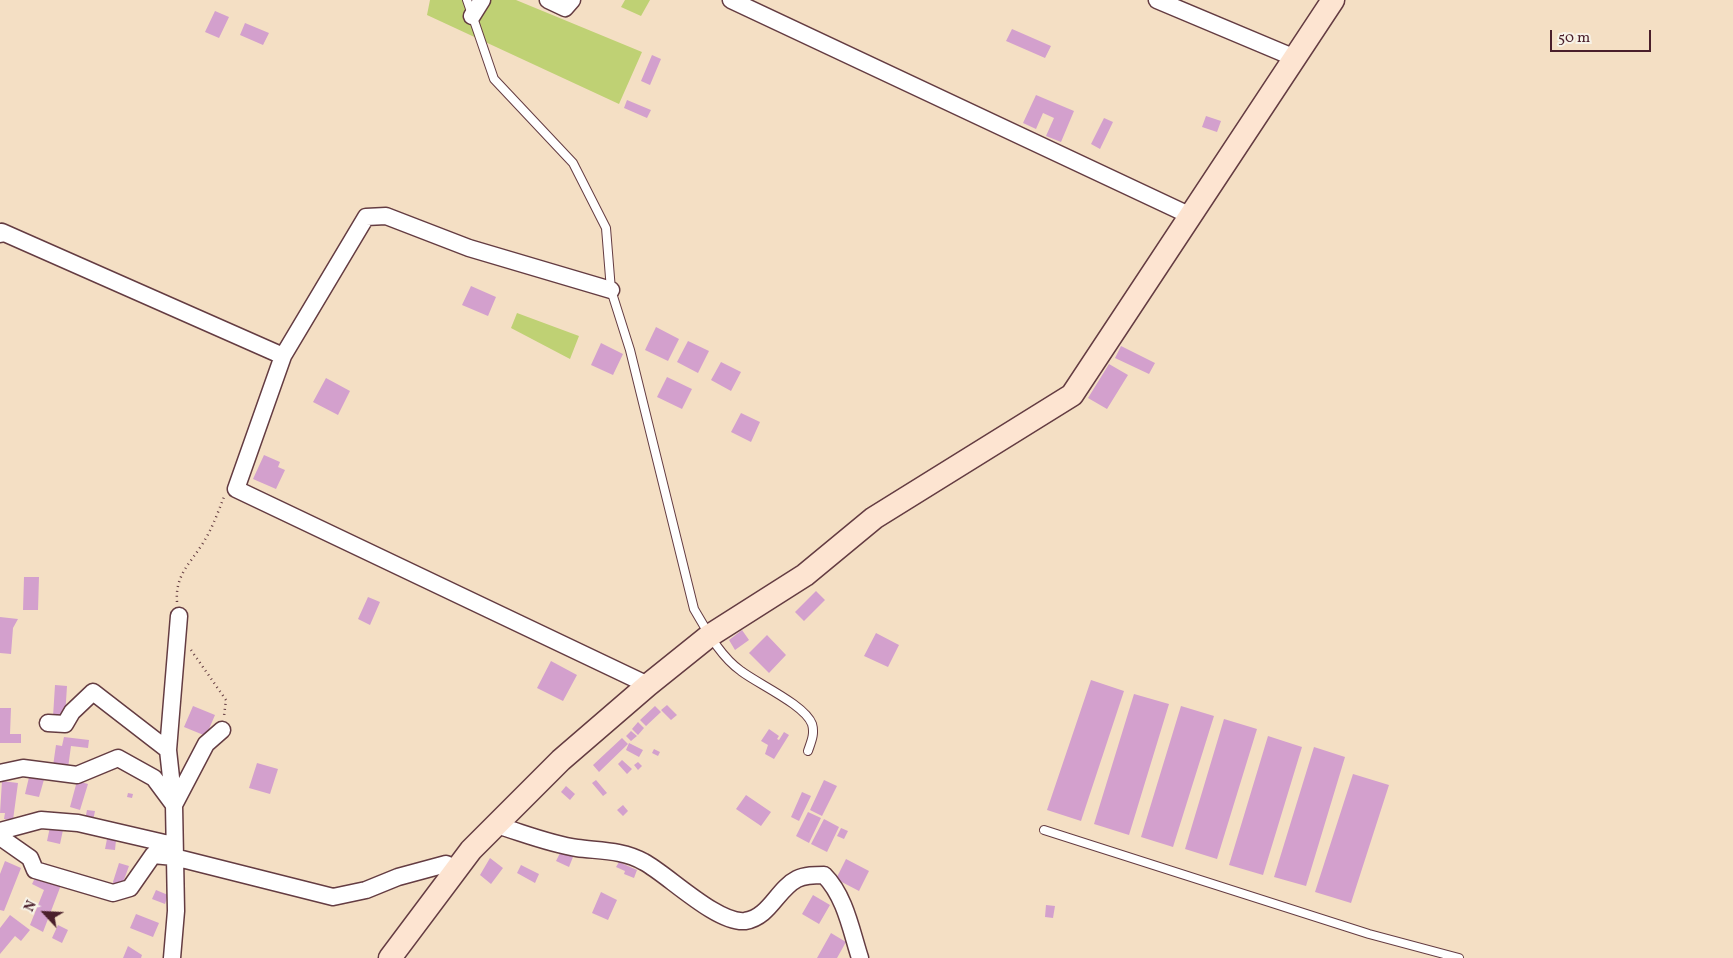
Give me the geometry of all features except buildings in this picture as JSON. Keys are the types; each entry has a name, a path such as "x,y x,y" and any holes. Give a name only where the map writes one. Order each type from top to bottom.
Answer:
{"street":[{"path":"472,16 482,0"},
{"path":"548,0 565,8 572,0"},
{"path":"731,0 1191,216"},
{"path":"1157,0 1295,58"},
{"path":"390,958 472,850 561,760 648,685 709,636 804,576 874,518 1072,396 1333,0"},
{"path":"611,290 469,248 386,216 366,217 283,356 236,489 648,685"},
{"path":"0,234 2,232 283,356"},
{"path":"172,958 176,911 174,805 168,750 178,616"},
{"path":"48,723 65,724 72,712 92,692 168,750"},
{"path":"174,805 206,744 222,730"},
{"path":"0,773 23,768 77,775 118,758 154,778 174,805"},
{"path":"0,830 41,820 78,823 333,897 366,890 398,877 446,864 457,869"},
{"path":"496,825 547,842 577,848 608,850 644,862 694,898 719,913 743,921 758,917 796,879 806,876 824,875 833,885 845,911 860,958"},
{"path":"0,837 30,858 35,870 113,893 130,888 153,855 174,851"}],"lane":[{"path":"467,0 494,79 573,163 606,228 611,290 630,350 694,609 709,636 740,671 802,712 812,723 813,735 808,751"},
{"path":"1044,830 1369,934 1459,958"}],"path":[{"path":"178,616 177,592 184,568 204,543 226,494"},
{"path":"188,647 226,700 222,730"}],"green space":[{"path":"430,0 516,0 642,52 619,104 427,15"},
{"path":"625,0 650,0 641,16 621,7"},
{"path":"517,313 579,336 570,359 511,328"}]}
